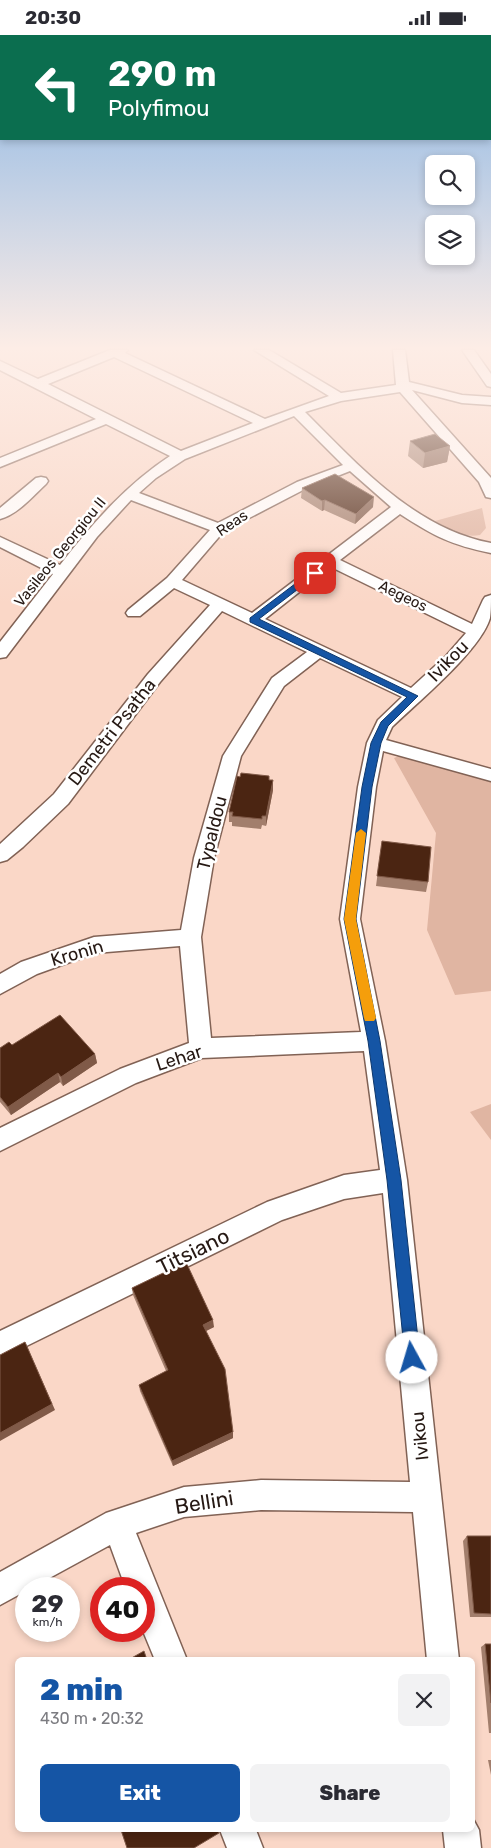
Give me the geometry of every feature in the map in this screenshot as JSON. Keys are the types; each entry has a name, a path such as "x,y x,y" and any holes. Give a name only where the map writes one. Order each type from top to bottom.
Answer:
{"street":[{"path":"0,463 68,435"},
{"path":"137,435 180,456"},
{"name":"Vasileos Georgiou II","path":"2,647 92,534 129,494 151,475 180,456 234,435"},
{"path":"320,435 352,467 400,507 438,532 465,543 491,549"},
{"path":"445,435 486,481 491,494"},
{"name":"Reas","path":"134,613 172,581 219,528 302,485 352,467"},
{"path":"0,515 41,481"},
{"path":"129,494 219,528"},
{"path":"253,620 400,507"},
{"path":"0,541 62,573"},
{"name":"Aegeos","path":"330,561 476,632"},
{"path":"172,581 413,696"},
{"name":"Ivikou","path":"443,1657 394,1180 374,1041 350,919 367,787 376,743 384,725 452,660 476,632 491,600"},
{"name":"Demetri Psatha","path":"0,855 61,799 154,678 220,604"},
{"name":"Typaldou","path":"200,1048 190,937 204,858 232,756 278,682 318,651"},
{"path":"376,743 491,775"},
{"name":"Kronin","path":"0,985 29,968 94,945 190,937"},
{"name":"Lehar","path":"0,1140 128,1076 200,1048 374,1041"},
{"name":"Titsiano","path":"0,1345 276,1210 344,1187 394,1180"},
{"name":"Bellini","path":"0,1589 116,1524 184,1502 261,1495 426,1497"},
{"path":"116,1524 137,1577"},
{"path":"155,1621 169,1657"},
{"path":"239,1832 245,1848"},
{"path":"461,1832 463,1848"}],"shaded area":[{"path":"482,508 486,528 480,535 462,534 435,521"},
{"path":"404,754 491,780 491,991 455,995 427,930 436,833 394,758"},
{"path":"491,1104 491,1140 470,1112"}],"building":[{"path":"436,435 450,446 425,453 410,441"},
{"path":"335,474 374,497 356,514 325,500 322,501 302,488"},
{"path":"241,773 269,776 269,780 273,780 266,816 262,816 262,819 232,816 233,812 229,812 237,776 240,777"},
{"path":"382,841 431,847 428,882 377,876"},
{"path":"60,1015 95,1054 61,1077 58,1073 8,1107 0,1097 0,1048 9,1042 12,1045"},
{"path":"186,1262 213,1320 203,1325 225,1369 233,1432 172,1461 139,1385 168,1370 132,1288"},
{"path":"25,1342 52,1404 0,1433 0,1355"},
{"path":"467,1536 491,1536 491,1614 474,1613"},
{"path":"485,1644 491,1644 491,1703"},
{"path":"144,1651 146,1657 133,1657"},
{"path":"122,1832 219,1833 194,1848 127,1848"}],"slow traffic":[{"path":"361,833 350,919 370,1018"}],"route":[{"path":"315,573 253,620 413,696 384,725 376,743 367,787 350,919 374,1041 394,1180 412,1358"}]}
